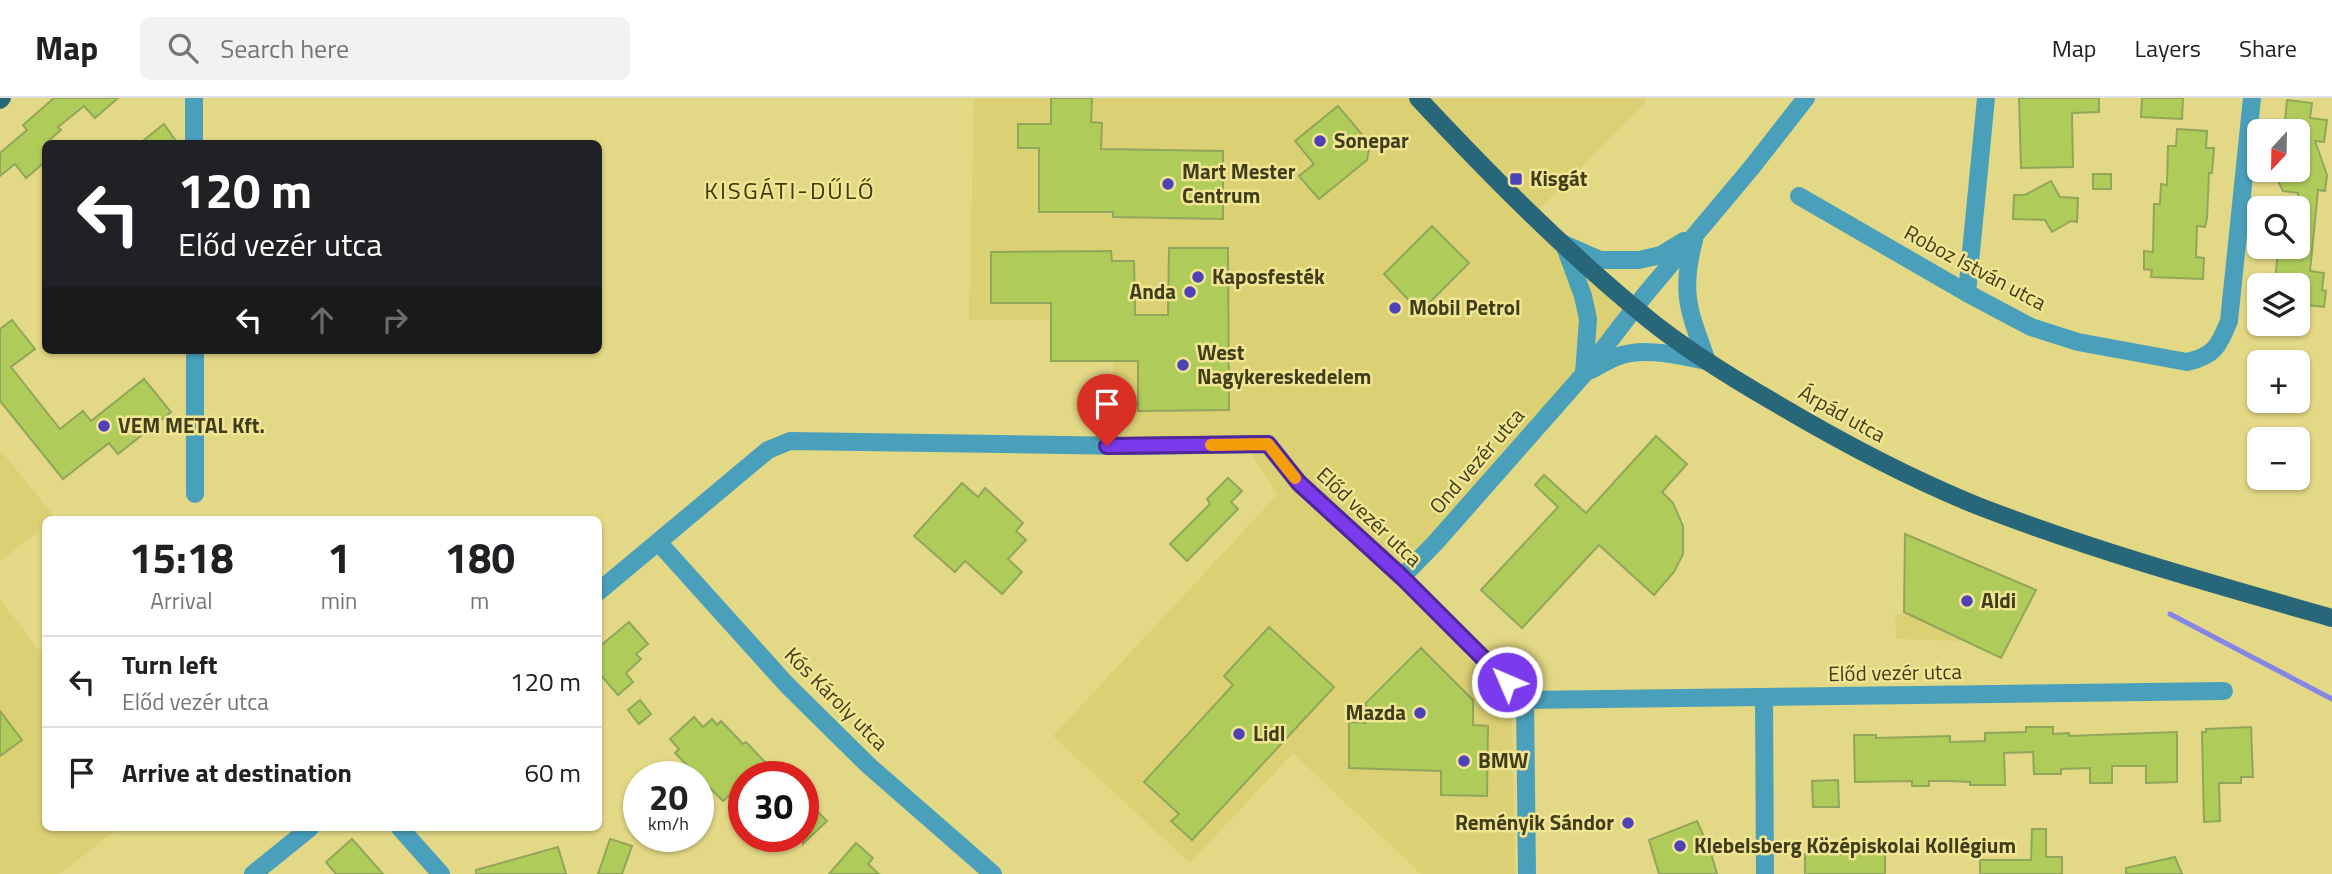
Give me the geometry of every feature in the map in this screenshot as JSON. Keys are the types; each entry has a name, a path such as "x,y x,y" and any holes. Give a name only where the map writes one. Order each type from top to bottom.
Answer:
{"main road":[{"name":"Árpád utca","path":"1418,98 1482,166 1636,308 1707,361 1815,426 1892,467 1976,505 2141,562 2332,618"}],"street":[{"path":"194,98 194,140"},
{"name":"Ond vezér utca","path":"1402,577 1584,374 1806,98"},
{"path":"1967,293 1986,98"},
{"name":"Roboz István utca","path":"1799,196 2031,327 2078,342 2187,362 2204,358 2220,344 2229,321 2252,98"},
{"path":"1564,244 1600,260 1639,260 1661,255 1696,233"},
{"path":"1696,233 1687,267 1686,296 1707,361"},
{"path":"1564,244 1583,296 1588,319 1584,374"},
{"path":"195,354 195,494"},
{"name":"Ond vezér utca","path":"1584,374 1618,356 1634,354 1661,354 1707,361"},
{"name":"Előd vezér utca","path":"659,543 768,450 790,441 1129,446 1268,444 1299,483 1402,577 1525,700 2224,691"},
{"path":"602,589 659,543"},
{"name":"Kós Károly utca","path":"659,543 796,694 868,765 993,874"},
{"path":"1764,698 1765,874"},
{"path":"1525,700 1527,874"},
{"path":"253,874 306,831"},
{"path":"403,831 441,874"}],"shaded area":[{"path":"974,98 1409,98 1512,202 1633,310 1402,577 1512,710 1515,874 1421,874 1293,753 1190,863 1053,736 1277,495 1246,444 1115,446 1112,319 969,320"},
{"path":"1418,98 1645,98 1645,103 1534,215"},
{"path":"0,450 54,516 42,516 42,528 0,561"},
{"path":"0,599 42,654 42,831 115,831 59,874 0,874"},
{"path":"1895,614 1910,615 1965,641 1896,639"}],"building":[{"path":"54,98 118,98 95,118 84,106 58,127 61,130 49,140 42,140 42,164 26,178 15,164 0,176 0,153 27,130 23,125"},
{"path":"1051,98 1092,98 1091,122 1102,123 1101,149 1223,151 1223,219 1113,217 1113,212 1039,212 1039,148 1018,148 1018,124 1051,124"},
{"path":"2019,98 2099,98 2099,112 2072,113 2073,167 2021,168"},
{"path":"2142,98 2183,98 2182,119 2141,117"},
{"path":"2287,100 2312,103 2310,118 2327,120 2324,142 2315,141 2327,175 2325,191 2318,190 2310,271 2324,273 2324,307 2310,305 2310,273 2276,273 2277,259 2310,259 2310,196 2298,196 2298,193 2283,191 2279,183 2310,182 2310,119 2285,119"},
{"path":"1338,106 1370,144 1367,160 1319,199 1299,176 1314,164 1295,141"},
{"path":"164,124 175,140 144,140"},
{"path":"2177,129 2207,131 2206,148 2214,148 2212,173 2209,173 2207,218 2205,227 2197,226 2196,257 2204,258 2203,279 2151,277 2152,270 2144,269 2144,251 2153,252 2154,204 2160,204 2161,184 2167,185 2168,146 2176,146"},
{"path":"2093,174 2111,174 2111,189 2093,189"},
{"path":"2051,181 2060,197 2078,198 2077,222 2071,221 2052,232 2045,220 2013,219 2014,195 2025,195"},
{"path":"1432,226 1469,263 1420,312 1384,274"},
{"path":"1169,248 1228,248 1229,410 1138,411 1138,361 1051,361 1051,303 991,303 991,252 1111,251 1112,261 1134,261 1135,315 1168,315"},
{"path":"12,320 35,349 11,367 60,429 83,411 91,421 144,379 171,412 118,454 109,443 63,479 0,401 0,329"},
{"path":"1656,436 1687,464 1662,492 1673,503 1683,526 1683,554 1674,572 1654,595 1599,545 1522,628 1481,590 1558,507 1535,485 1544,475 1586,513"},
{"path":"1228,478 1242,491 1231,502 1238,509 1187,561 1170,544 1210,504 1207,499"},
{"path":"962,483 978,497 985,488 1023,523 1016,531 1026,540 1008,559 1022,572 1002,594 965,561 955,572 914,536"},
{"name":"Aldi","path":"1905,534 2036,590 2001,658 1904,612"},
{"path":"629,622 648,644 636,654 641,659 626,673 633,682 618,695 602,677 602,645"},
{"name":"Lidl","path":"1269,627 1334,687 1192,840 1171,821 1179,814 1144,782 1233,685 1224,676"},
{"name":"Mazda","path":"1421,648 1473,700 1473,725 1488,726 1487,796 1441,795 1441,771 1349,768 1349,722 1366,723 1366,703"},
{"path":"640,700 651,714 639,724 628,710"},
{"path":"0,711 22,740 0,756"},
{"path":"694,717 703,727 712,719 717,725 721,721 764,761 728,761 728,796 723,801 714,792 714,761 683,761 675,753 679,749 670,739"},
{"path":"2026,727 2053,727 2053,734 2069,733 2069,736 2177,732 2177,782 2146,783 2146,766 2112,766 2112,783 2090,783 2090,768 2061,769 2061,774 2034,774 2033,752 2004,753 2005,785 1970,785 1970,782 1951,781 1929,781 1929,786 1912,786 1912,781 1855,782 1854,735 1876,735 1876,738 1950,736 1950,742 1985,741 1985,733 2026,732"},
{"path":"2251,727 2253,777 2241,777 2241,783 2219,783 2220,821 2204,822 2202,732 2206,732 2206,729"},
{"path":"1838,780 1839,807 1813,807 1812,781"},
{"path":"819,813 827,821 819,829"},
{"name":"Klebelsberg Középiskolai Kollégium","path":"1697,821 1717,874 1659,874 1649,840"},
{"path":"2032,829 2046,829 2046,857 2062,857 2062,874 1980,874 1980,860 2031,860"},
{"path":"352,839 383,874 336,874 326,862"},
{"path":"610,839 623,843 623,852 630,852 622,874 598,874"},
{"path":"856,843 873,858 868,864 879,874 829,874"},
{"path":"558,847 566,874 476,874 476,870"},
{"path":"1805,854 1885,854 1885,874 1805,874"},
{"path":"2175,857 2182,874 2126,874 2126,868"}],"waterway":[{"path":"2170,614 2332,699"}],"slow traffic":[{"path":"1211,445 1268,444 1295,478"}],"place":[{"name":"Sonepar","path":"1320,141"},
{"name":"Kisgát","path":"1516,179"},
{"name":"Mart Mester Centrum","path":"1168,184"},
{"name":"Kaposfesték","path":"1198,277"},
{"name":"Anda","path":"1190,292"},
{"name":"Mobil Petrol","path":"1395,308"},
{"name":"West Nagykereskedelem","path":"1183,365"},
{"name":"VEM METAL Kft.","path":"104,426"},
{"name":"Aldi","path":"1967,601"},
{"name":"Mazda","path":"1420,713"},
{"name":"Lidl","path":"1239,734"},
{"name":"BMW","path":"1464,761"},
{"name":"Reményik Sándor","path":"1628,823"},
{"name":"Klebelsberg Középiskolai Kollégium","path":"1680,846"}],"district":[{"name":"KISGÁTI-DŰLŐ","path":"790,191"}],"route":[{"path":"1107,446 1268,444 1299,483 1402,577 1507,682"}]}
